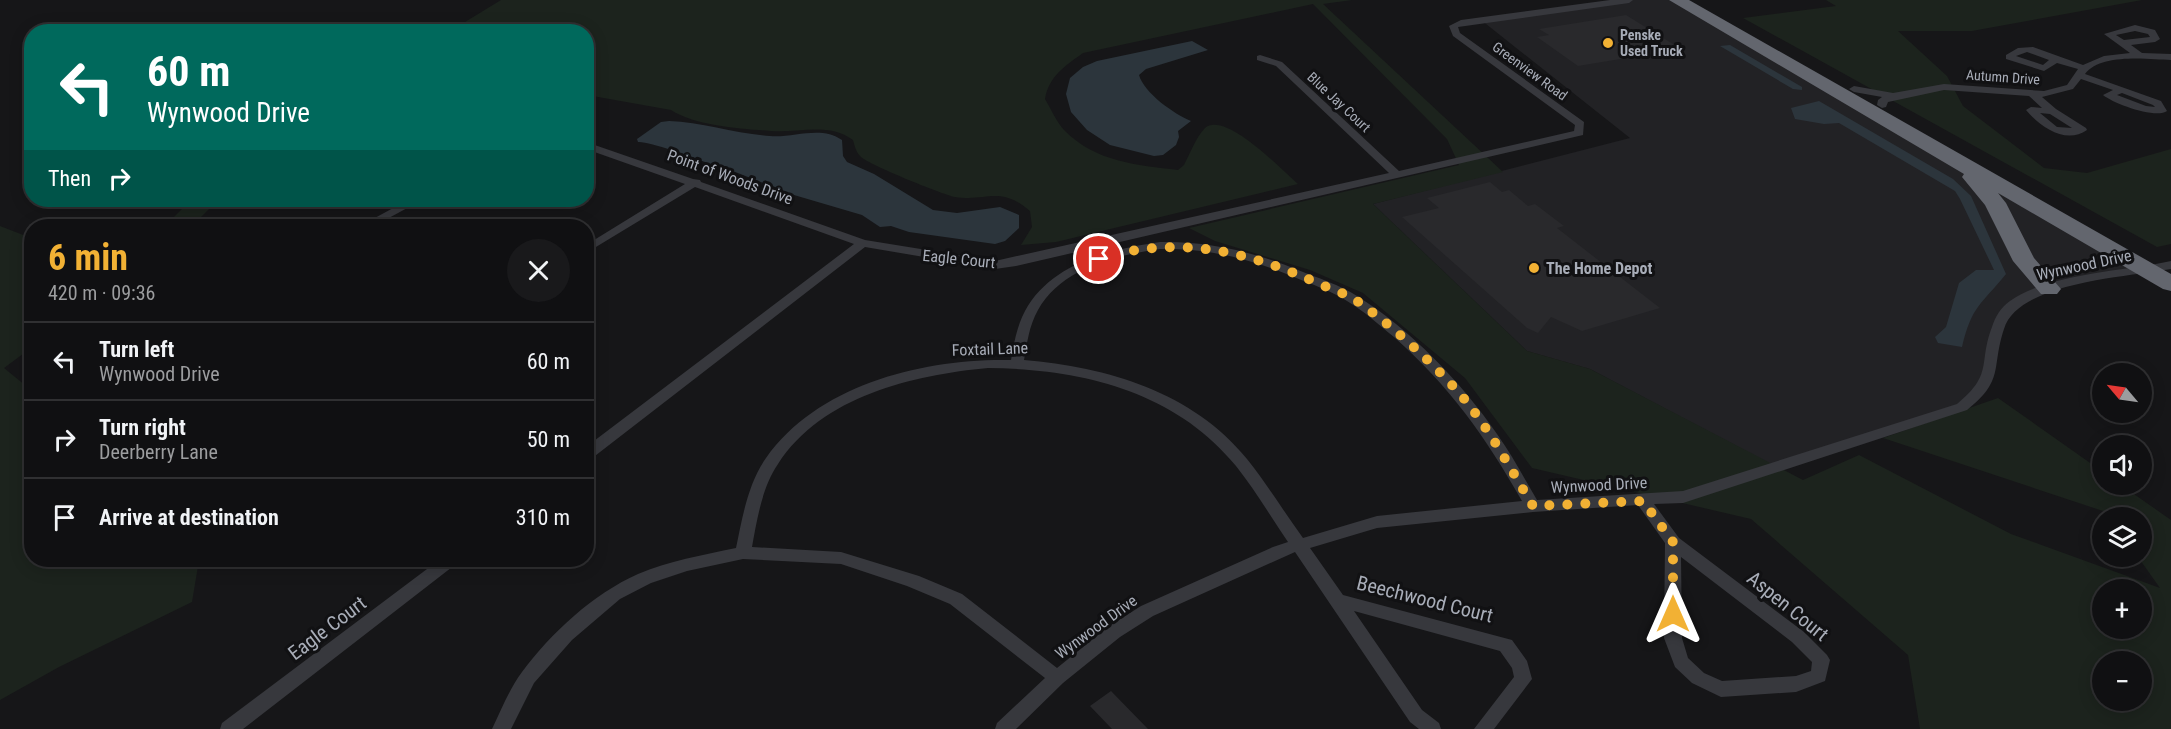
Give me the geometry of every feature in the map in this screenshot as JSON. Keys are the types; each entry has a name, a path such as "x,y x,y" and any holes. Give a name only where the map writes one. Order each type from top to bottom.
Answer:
{"highway":[{"path":"1677,0 1947,156 2165,271"},
{"path":"1695,0 1854,88 1887,100 2165,271"},
{"path":"1947,156 1978,182 1995,202 2039,292"}],"street":[{"name":"Greenview Road","path":"1395,173 1572,135 1581,129 1580,124 1456,34 1453,26 1461,22 1629,0"},
{"path":"2125,43 2139,55"},
{"name":"Autumn Drive","path":"1887,100 1944,87 2044,94 2070,87 2081,71 2107,58 2139,55 2171,57"},
{"name":"Blue Jay Court","path":"1260,58 1279,64 1395,173"},
{"path":"2056,60 2122,90"},
{"path":"2033,94 2052,111"},
{"name":"Point of Woods Drive","path":"594,148 863,243"},
{"name":"Eagle Court","path":"863,243 917,254 994,265 1395,173"},
{"path":"594,245 696,182"},
{"path":"379,219 402,207"},
{"path":"594,449 863,243"},
{"path":"1017,363 1025,323 1036,304 1053,284 1092,261 1141,248 1203,246 1247,256 1298,274 1355,300 1409,343 1454,386 1485,428 1533,506"},
{"name":"Wynwood Drive","path":"1004,729 1057,678 1114,632 1147,611 1279,551 1377,522 1533,506 1683,497 1962,407 1979,396 1989,378 2001,318 2010,306 2039,292 2165,271"},
{"name":"Foxtail Lane","path":"743,554 749,519 771,462 794,434 831,406 880,384 948,368 1017,363 1097,376 1170,402 1231,452 1300,546"},
{"name":"Aspen Court","path":"1643,501 1673,542 1798,637 1821,660 1819,676 1796,684 1721,689 1698,678 1681,662 1673,638 1673,542"},
{"name":"Beechwood Court","path":"1300,546 1416,716 1432,729"},
{"path":"501,729 528,678 566,635 614,594 645,578 687,565 743,554 841,558 913,581 956,599 1057,678"},
{"name":"Eagle Court","path":"229,729 441,567"},
{"name":"Beechwood Court","path":"1337,600 1506,645 1521,666 1523,679 1483,729"}],"shaded area":[{"path":"501,0 1352,0 1323,4 1503,172 1373,204 1527,351 1590,369 1803,480 1859,455 2011,534 2092,563 2092,567 2102,567 2135,579 2092,579 2092,639 2152,639 2152,585 2160,588 2145,567 2152,567 2152,507 2092,507 1883,438 1998,398 2092,464 2092,495 2135,495 2171,520 2171,729 1920,729 1908,655 1751,519 1532,468 1465,378 1363,293 1310,270 1215,241 1189,228 1459,165 1447,139 1313,4 1083,53 1064,67 1054,78 1045,99 1065,131 1077,141 1104,156 1132,164 1178,170 1184,165 1205,128 1214,125 1226,127 1239,134 1298,184 1056,242 1021,245 1032,227 1030,211 1019,203 1001,196 966,198 936,191 867,161 858,153 853,140 834,131 771,131 720,126 693,120 671,110 594,96 594,24 460,24"},
{"path":"1629,0 1677,0 2147,270 2049,289 2019,299 1995,340 1971,402 1776,467 1590,369 1527,351 1373,204 1630,138 1481,20"},
{"path":"1826,0 2142,0 1972,31 1898,31 1947,76 1963,106 2044,168 2087,173 2171,149 2171,244 2157,247 1743,18 1836,6"},
{"path":"1192,41 1208,50 1146,69 1139,75 1153,96 1191,121 1178,131 1179,137 1176,145 1163,155 1154,156 1110,145 1087,130 1071,112 1066,94 1070,78 1083,67 1097,61"},
{"path":"1730,45 1802,87 1802,90 1793,89 1720,46"},
{"path":"1819,101 1953,179 1971,196 2006,274 1974,314 1962,347 1938,343 1935,337 1946,327 1959,283 1976,270 1994,270 1960,199 1955,191 1839,123 1824,124 1795,119 1791,108"},
{"path":"669,121 770,136 825,133 842,140 843,156 847,162 874,174 933,210 957,213 1000,207 1019,215 1019,228 1005,241 995,244 909,232 891,226 880,227 862,215 794,195 725,168 709,167 705,162 670,150 638,142 637,139 661,122"},
{"path":"184,207 211,207 199,219 172,219"},
{"path":"0,226 24,235 24,353 4,368 24,384 24,567 198,567 192,602 59,667 0,700"}],"building":[{"name":"Penske Used Truck","path":"1626,15 1681,49 1578,66 1537,37 1549,35 1539,29"},
{"name":"The Home Depot","path":"1490,182 1502,192 1509,190 1528,206 1535,204 1564,226 1557,228 1660,308 1582,331 1551,317 1538,333 1527,328 1402,217 1439,208 1427,198"},
{"path":"1111,691 1148,729 1112,729 1090,706"}],"place":[{"name":"Penske Used Truck","path":"1608,43"},
{"name":"The Home Depot","path":"1534,268"}],"route":[{"path":"1099,259 1141,248 1203,246 1268,262 1355,300 1409,343 1454,386 1492,436 1533,506 1643,501 1673,542 1673,614"}]}
